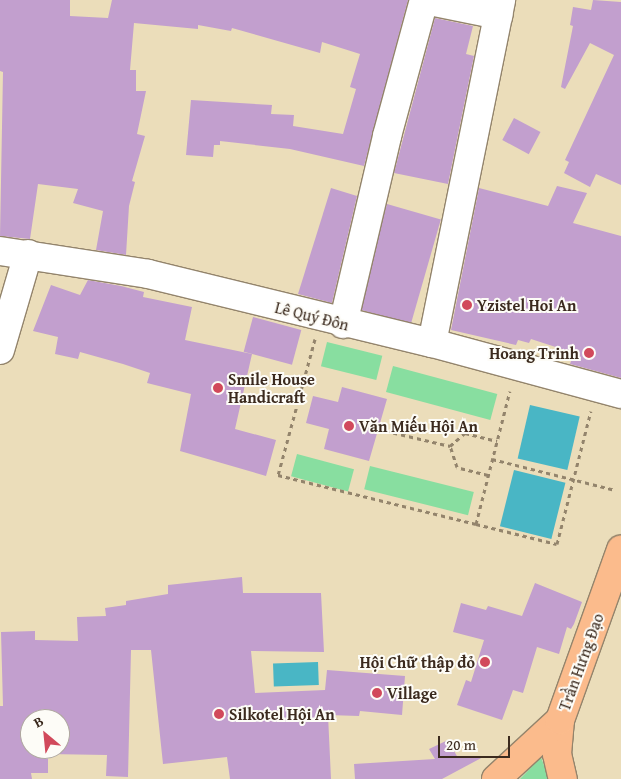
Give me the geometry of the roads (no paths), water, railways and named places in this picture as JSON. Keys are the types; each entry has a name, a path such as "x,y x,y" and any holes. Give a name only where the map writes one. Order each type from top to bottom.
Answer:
{"main road":[{"name":"Trần Hưng Đạo","path":"496,779 560,720 621,550"},
{"path":"560,720 557,754 562,779"}],"street":[{"path":"334,331 424,0 500,7 470,164 446,260 432,343"},
{"name":"Lê Quý Đôn","path":"0,251 148,274 334,331 432,343 621,394"},
{"path":"0,350 28,254"}],"water":[{"path":"530,405 580,416 567,470 518,459"},
{"path":"514,470 565,483 551,539 500,526"},
{"path":"318,662 319,685 274,687 273,664"}],"place":[{"name":"Yzistel Hoi An","path":"467,305"},
{"name":"Hoang Trinh","path":"589,353"},
{"name":"Smile House Handicraft","path":"218,388"},
{"name":"Văn Miếu Hội An","path":"349,426"},
{"name":"Hội Chữ thập đỏ","path":"485,662"},
{"name":"Village","path":"377,693"},
{"name":"Silkotel Hội An","path":"219,714"}]}
